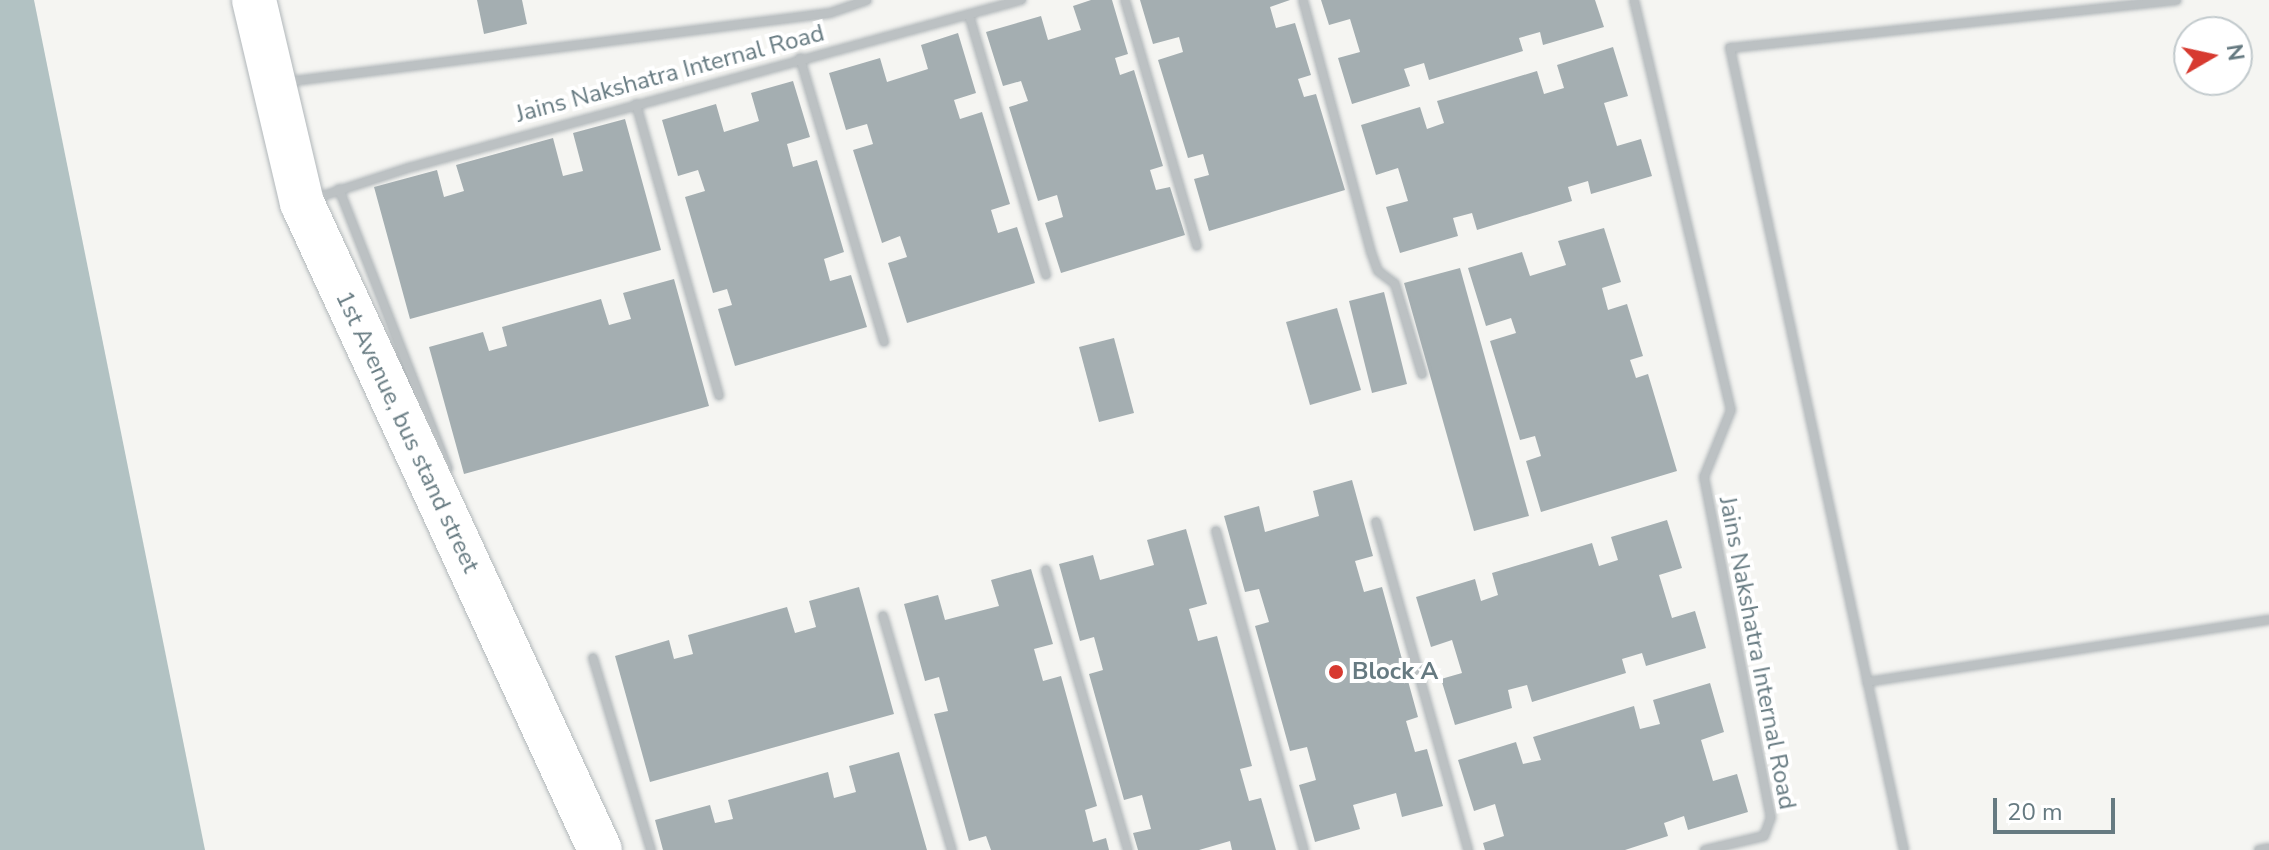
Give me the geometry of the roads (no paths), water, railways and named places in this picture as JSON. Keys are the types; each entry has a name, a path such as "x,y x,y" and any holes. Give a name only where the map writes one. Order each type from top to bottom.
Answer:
{"street":[{"name":"1st Avenue, bus stand street","path":"254,0 273,84 324,195 600,850"},
{"path":"273,84 830,13 867,0"},
{"name":"Jains Nakshatra Internal Road","path":"324,195 800,58 1021,0"},
{"path":"1125,0 1197,246"},
{"path":"1303,0 1371,252 1378,271 1395,284 1422,374"},
{"name":"Jains Nakshatra Internal Road","path":"1634,0 1731,410 1704,477 1771,817 1764,836 1705,850"},
{"path":"1904,850 1730,48 2176,0"},
{"path":"969,15 1046,275"},
{"path":"800,58 884,342"},
{"path":"636,104 719,395"},
{"path":"324,195 452,480"},
{"path":"1376,522 1468,850"},
{"path":"1216,531 1304,850"},
{"path":"1046,570 1128,850"},
{"path":"883,616 952,850"},
{"path":"1867,682 2269,620"},
{"path":"593,658 651,850"},
{"path":"2259,850 2269,848"}],"place":[{"name":"Block A","path":"1336,672"}]}
